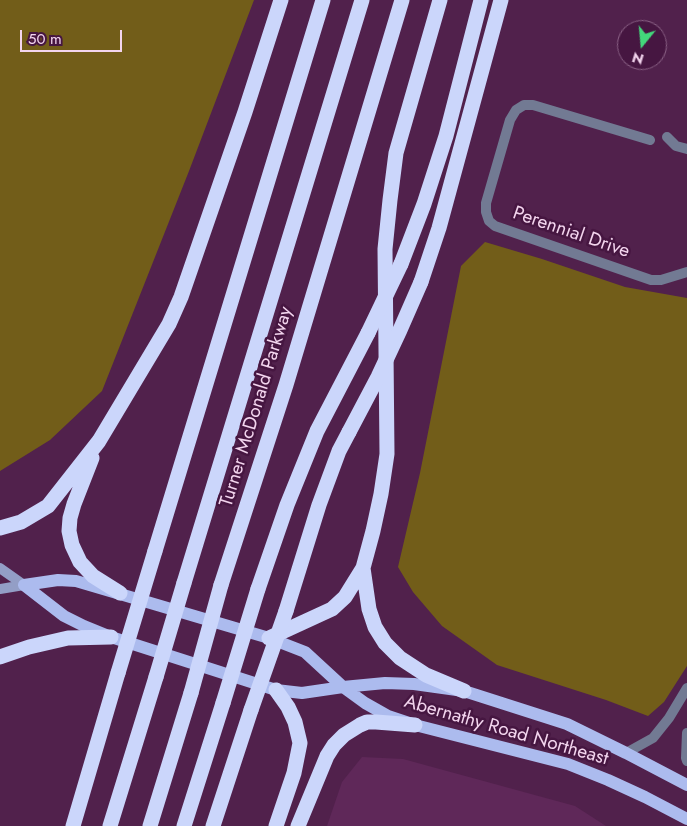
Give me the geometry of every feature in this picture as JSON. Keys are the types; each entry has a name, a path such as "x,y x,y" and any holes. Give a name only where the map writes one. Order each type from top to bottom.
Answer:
{"highway":[{"path":"120,593 93,576 80,562 72,545 69,531 70,518 100,441 169,324 181,297 281,0"},
{"path":"73,826 154,551 324,0"},
{"name":"Turner McDonald Parkway","path":"110,826 362,0"},
{"name":"Turner McDonald Parkway","path":"150,826 191,693 221,585 286,385 402,0"},
{"path":"269,638 332,609 344,597 363,568 374,531 387,454 385,249 390,200 396,153 440,0"},
{"path":"184,826 258,589 287,505 317,431 401,264 424,204 446,136 481,0"},
{"path":"213,826 286,611 319,505 339,452 382,369 421,282 442,219 501,0"},
{"path":"0,528 21,522 48,506 100,441"},
{"path":"363,568 369,609 375,628 385,643 400,658 426,675 464,691"},
{"path":"0,656 68,638 111,637"},
{"path":"276,690 288,707 300,743 294,773 276,826"},
{"path":"298,826 326,756 344,735 367,722 415,725"}],"main road":[{"name":"Abernathy Road Northeast","path":"0,568 64,616 84,626 111,637 276,690 302,693 343,687 414,684 464,691 567,724 687,785"},
{"name":"Abernathy Road Northeast","path":"0,589 58,580 76,581 269,638 305,652 343,687 365,703 388,716 415,725 568,764 645,797 687,819"}],"street":[{"name":"Perennial Drive","path":"650,140 532,105 524,105 516,110 510,120 486,203 486,212 489,221 495,226 651,280 661,280 687,272"},
{"path":"667,137 676,146 687,149"},
{"path":"626,753 653,738 669,718 687,688"},
{"path":"687,733 687,761"}],"shaded area":[{"path":"0,0 254,0 102,391 50,440 0,471"},
{"path":"485,242 625,287 687,298 687,666 664,702 648,716 606,700 497,665 442,626 413,592 398,567 420,473 461,266"},
{"path":"362,757 403,759 575,806 606,826 327,826 342,782"}]}
